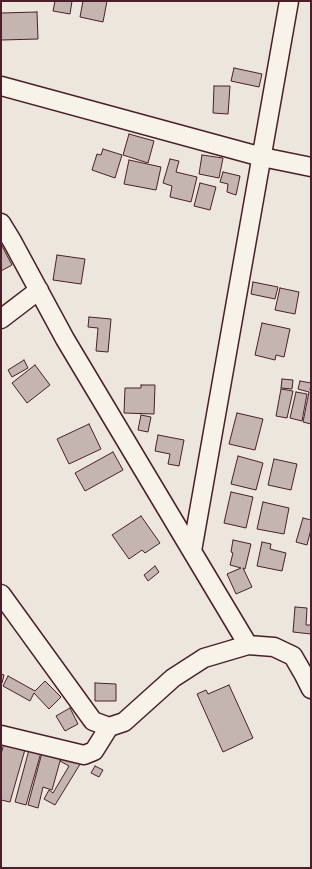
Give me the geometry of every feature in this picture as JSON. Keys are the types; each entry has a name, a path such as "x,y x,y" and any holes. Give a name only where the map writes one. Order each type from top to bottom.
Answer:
{"street":[{"path":"192,551 289,1"},
{"path":"1,86 262,157 311,167"},
{"path":"1,223 65,339 248,645"},
{"path":"1,319 39,290"},
{"path":"1,594 93,721 109,727 124,722 173,678 204,658 248,645 274,647 293,656 311,688"},
{"path":"1,735 84,755 94,751 109,727"}],"building":[{"path":"55,1 72,1 70,14 53,11"},
{"path":"83,1 107,1 103,22 80,17"},
{"path":"37,12 38,39 1,40 1,13"},
{"path":"234,68 262,74 259,87 231,81"},
{"path":"214,86 230,86 228,114 213,113"},
{"path":"129,134 154,141 148,163 123,155"},
{"path":"103,149 122,155 115,178 92,170 97,154 101,155"},
{"path":"202,155 223,158 219,178 199,174"},
{"path":"170,159 179,161 176,172 197,177 191,202 170,197 172,186 163,183"},
{"path":"129,160 161,167 156,190 124,184"},
{"path":"223,172 240,176 236,195 227,192 228,184 220,182"},
{"path":"200,183 216,187 210,210 194,206"},
{"path":"1,244 12,265 1,271"},
{"path":"57,255 85,259 81,284 53,280"},
{"path":"253,282 278,287 275,299 251,294"},
{"path":"280,288 299,292 295,314 275,310"},
{"path":"89,317 111,319 108,352 96,351 98,328 88,327"},
{"path":"262,323 290,329 284,357 276,355 275,360 255,355"},
{"path":"24,360 28,368 12,377 8,370"},
{"path":"35,365 50,385 27,403 12,383"},
{"path":"282,379 293,380 292,389 281,388"},
{"path":"300,381 311,383 311,424 303,422 309,392 298,389"},
{"path":"141,385 155,385 154,414 124,413 125,388 141,388"},
{"path":"281,389 293,391 287,418 276,416"},
{"path":"296,392 307,394 302,421 290,418"},
{"path":"237,413 263,419 255,450 229,444"},
{"path":"141,415 151,417 148,432 138,430"},
{"path":"89,424 101,449 69,464 57,439"},
{"path":"158,435 184,440 179,466 168,464 170,454 155,451"},
{"path":"113,452 123,470 85,491 75,473"},
{"path":"238,456 263,463 256,490 231,484"},
{"path":"274,459 297,464 291,490 268,485"},
{"path":"231,492 253,497 246,528 224,523"},
{"path":"263,502 289,508 284,534 257,529"},
{"path":"141,516 160,543 145,553 142,550 129,559 112,535"},
{"path":"303,518 311,520 311,529 307,545 296,542"},
{"path":"233,540 251,544 245,569 243,568 252,587 236,594 227,574 241,568 230,565 233,553 231,552"},
{"path":"262,542 271,544 270,549 286,553 282,571 257,566"},
{"path":"155,566 159,572 148,581 144,575"},
{"path":"295,607 307,608 306,625 311,625 311,634 293,632"},
{"path":"1,674 4,675 2,683 1,683"},
{"path":"8,676 35,691 45,681 61,697 49,709 34,693 30,701 3,686"},
{"path":"95,683 116,684 116,701 95,701"},
{"path":"229,685 253,738 223,752 197,694 206,690 208,694"},
{"path":"70,708 78,724 65,731 56,716"},
{"path":"5,740 26,746 10,802 1,800 1,754"},
{"path":"30,746 42,749 26,805 15,802"},
{"path":"43,749 62,754 52,790 43,787 38,808 28,805"},
{"path":"66,752 82,761 55,805 44,799 49,790 53,793 69,766 60,761"},
{"path":"95,766 103,770 99,777 91,773"}]}
